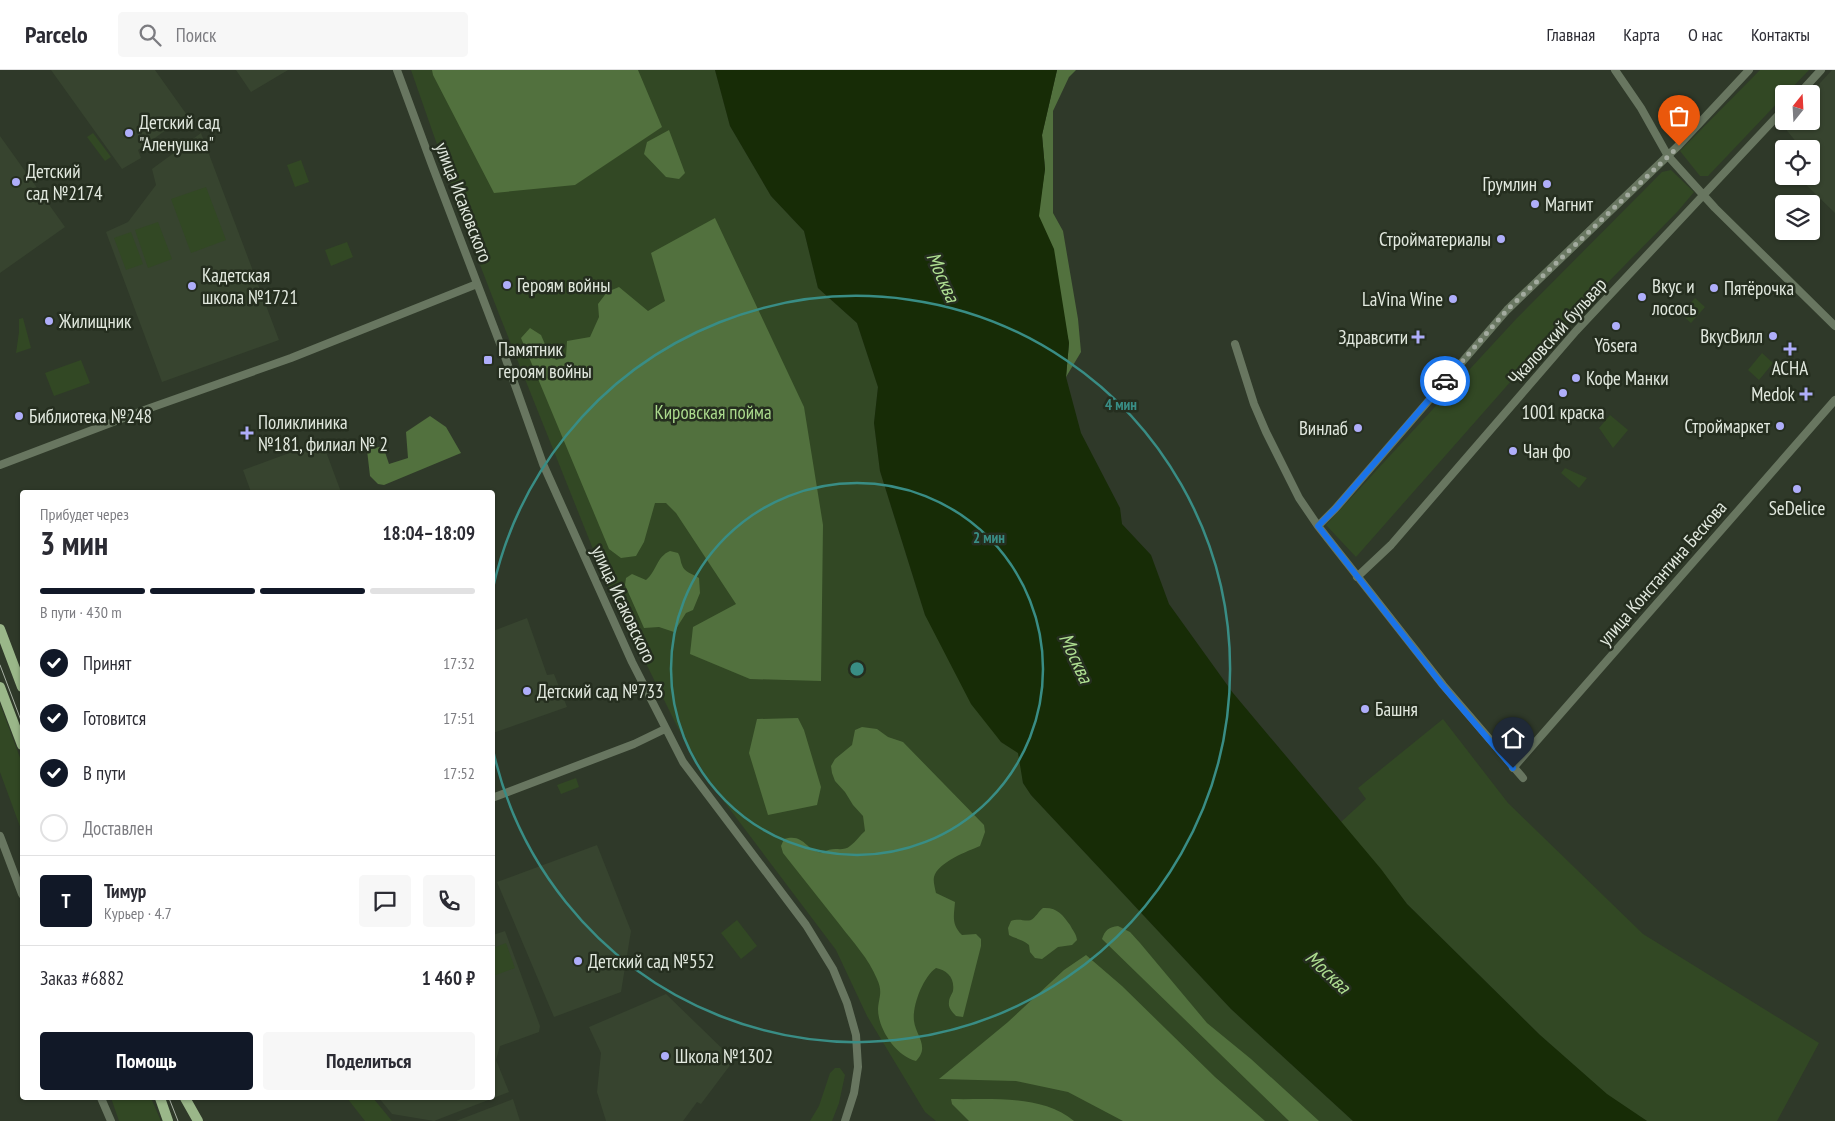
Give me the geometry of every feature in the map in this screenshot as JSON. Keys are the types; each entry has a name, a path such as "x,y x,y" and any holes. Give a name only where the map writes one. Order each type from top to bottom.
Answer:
{"main road":[{"path":"0,629 20,682"},
{"path":"0,687 20,740"},
{"path":"161,1100 168,1121"},
{"path":"186,1100 198,1121"}],"street":[{"name":"улица Исаковского","path":"398,70 543,464 625,646 665,729 689,770 806,925 833,969 854,1020 858,1053 855,1086 845,1121"},
{"path":"1615,70 1641,108 1668,156 1704,196 1835,326"},
{"path":"1318,526 1335,509 1507,310 1668,156 1749,70"},
{"path":"1807,85 1821,70"},
{"name":"Чкаловский бульвар","path":"1357,577 1391,546 1576,331 1775,119"},
{"path":"0,465 150,408 291,358 477,284"},
{"path":"1235,344 1239,362 1260,418 1299,498 1357,577 1443,686 1523,778"},
{"name":"улица Константина Бескова","path":"1513,768 1835,400"},
{"path":"495,797 634,744 665,729"},
{"path":"0,836 20,889"},
{"path":"103,1100 110,1121"}],"shaded area":[{"name":"Детский сад \"Аленушка\"","path":"51,70 155,70 187,115 138,150 141,158 122,169"},
{"path":"236,70 288,70 251,92"},
{"path":"1832,70 1835,70 1835,213 1820,198 1820,195 1817,195 1806,185 1820,185 1820,140 1795,140 1786,130 1820,130 1820,85 1818,85"},
{"name":"Кадетская школа №1721","path":"201,133 279,340 162,382 106,232 128,222 156,185 152,169"},
{"name":"Детский сад №2174","path":"0,136 65,227 0,273"},
{"path":"322,441 340,490 250,490 243,470"},
{"name":"Детский сад №733","path":"527,618 547,675 554,674 567,707 495,732 495,630"},
{"name":"Детский сад №552","path":"597,845 631,931 621,992 554,1017 497,882"},
{"path":"505,931 540,1026 539,1032 500,1046 496,1060 509,1092 495,1097 495,934"},
{"name":"Школа №1302","path":"666,994 734,1060 701,1104 697,1102 683,1121 606,1121 597,1092 601,1053 589,1027"},
{"path":"513,1099 520,1121 456,1121"},
{"path":"381,1100 488,1100 434,1121 392,1114"}],"green space":[{"name":"Кировская пойма","path":"411,70 715,70 730,126 771,196 804,231 818,288 857,323 878,387 874,423 880,471 925,615 1001,742 1019,753 1023,783 1031,795 1231,1009 1353,1121 936,1121 925,1112 867,1016 836,950 710,783 678,728 609,589 470,239"},
{"path":"432,70 638,70 662,127 575,185 494,193"},
{"path":"1057,70 1076,70 1069,77 1053,111 1053,213 1063,231 1078,319 1081,352 1066,377 1069,343 1038,216 1045,169 1042,135"},
{"path":"1760,70 1809,70 1795,85 1775,85 1775,105 1708,176 1700,176 1680,151"},
{"path":"669,130 685,173 679,179 666,177 644,154 647,142"},
{"path":"93,133 111,157 105,161 87,137"},
{"path":"301,160 309,182 295,187 287,165"},
{"path":"1671,170 1694,192 1678,211 1512,380 1356,557 1326,525 1517,318 1662,172"},
{"path":"206,187 226,240 191,253 171,199"},
{"path":"715,218 804,407 823,525 821,681 750,679 690,654 693,627 736,604 676,513 666,503 655,503 644,542 636,556 621,558 609,549 521,338 530,328 541,335 548,351 556,360 566,357 567,341 590,337 599,317 598,304 607,292 619,287 648,311 665,301 651,253"},
{"path":"158,222 172,259 148,268 135,230"},
{"path":"131,232 143,264 126,270 114,238"},
{"path":"347,242 353,257 331,266 325,250"},
{"path":"1695,298 1705,307 1691,323 1681,314"},
{"path":"23,318 31,348 16,353 19,319"},
{"path":"1762,353 1773,363 1759,380 1748,370"},
{"path":"81,360 90,383 54,396 45,373"},
{"path":"1610,415 1628,430 1613,448 1599,428"},
{"path":"430,416 446,427 461,453 384,485 378,484 370,476 367,450 383,446 389,464 408,458 406,432"},
{"path":"1565,468 1587,478 1579,488 1561,473"},
{"path":"670,551 678,553 685,569 699,578 700,593 693,610 686,613 674,632 659,627 644,628 625,585 626,578 632,574 646,580 659,560"},
{"path":"0,704 20,758 20,827 0,772"},
{"path":"798,718 804,730 821,787 817,805 768,815 749,753 757,719"},
{"path":"1443,719 1508,803 1643,934 1819,1043 1777,1121 1647,1121 1607,1095 1540,1035 1407,904 1341,822 1366,799 1358,788"},
{"path":"862,727 877,729 888,737 903,742 984,825 985,832 980,846 947,862 934,877 936,893 955,902 954,920 958,931 962,935 976,934 981,939 981,946 963,1017 956,1016 950,1008 949,1001 953,991 953,982 944,971 936,968 931,972 919,992 914,1021 921,1041 922,1051 916,1061 902,1054 889,1041 879,1017 880,987 870,965 783,853 781,846 784,839 796,838 817,852 823,853 830,850 847,848 865,831 863,816 835,781 831,766 835,759 852,745 855,730"},
{"path":"576,778 579,787 561,794 557,785"},
{"path":"1043,908 1056,910 1062,915 1070,925 1077,940 1072,945 1058,947 1042,959 1035,958 1030,952 1029,945 1009,935 1008,928 1011,921 1031,920"},
{"path":"737,920 757,946 741,959 721,933"},
{"path":"1118,926 1130,932 1207,1023 1251,1059 1319,1121 1289,1121 1102,939 1104,933 1112,927"},
{"path":"506,943 515,968 495,975 495,947"},
{"path":"1086,955 1122,986 1215,1077 1265,1121 1123,1121 1068,1092 1016,1081 939,1079 1008,1022 1064,970"},
{"path":"835,1068 840,1068 845,1075 839,1103 832,1121 810,1121 819,1106 830,1073"},
{"path":"951,1099 999,1099 1031,1102 1061,1112 1074,1121 969,1121 952,1104"},
{"path":"112,1100 152,1100 161,1121 119,1121"},
{"path":"349,1100 375,1100 392,1121 365,1121"}],"water":[{"name":"Москва","path":"715,70 1057,70 1042,135 1045,169 1039,216 1054,249 1069,343 1066,377 1081,433 1120,508 1122,524 1151,555 1169,604 1233,693 1381,869 1407,904 1540,1035 1607,1094 1647,1121 1353,1121 1231,1009 1031,795 1023,783 1018,753 1001,742 971,704 925,615 880,471 874,423 878,387 857,323 818,288 804,231 771,196 730,126"}],"tram line":[{"path":"0,665 20,718"},
{"path":"170,1100 178,1121"}],"way so far":[{"path":"1445,381 1507,310 1679,146"}],"place":[{"name":"Детский сад \"Аленушка\"","path":"129,133"},
{"name":"Детский сад №2174","path":"16,182"},
{"name":"Грумлин","path":"1547,184"},
{"name":"Магнит","path":"1535,204"},
{"name":"Стройматериалы","path":"1501,239"},
{"name":"Героям войны","path":"507,285"},
{"name":"Кадетская школа №1721","path":"192,286"},
{"name":"Пятёрочка","path":"1714,288"},
{"name":"Вкус и лосось","path":"1642,297"},
{"name":"LaVina Wine","path":"1453,299"},
{"name":"Жилищник","path":"49,321"},
{"name":"Yōsera","path":"1616,326"},
{"name":"ВкусВилл","path":"1773,336"},
{"name":"Здравсити","path":"1418,337"},
{"name":"АСНА","path":"1790,349"},
{"name":"Памятник героям войны","path":"488,360"},
{"name":"Кофе Манки","path":"1576,378"},
{"name":"1001 краска","path":"1563,393"},
{"name":"Medok","path":"1806,394"},
{"name":"Библиотека №248","path":"19,416"},
{"name":"Строймаркет","path":"1780,426"},
{"name":"Винлаб","path":"1358,428"},
{"name":"Поликлиника №181, филиал № 2","path":"247,433"},
{"name":"Чан фо","path":"1513,451"},
{"name":"SeDelice","path":"1797,489"},
{"name":"Детский сад №733","path":"527,691"},
{"name":"Башня","path":"1365,709"},
{"name":"Детский сад №552","path":"578,961"},
{"name":"Школа №1302","path":"665,1056"}],"route":[{"path":"1445,381 1335,509 1318,526 1443,686 1513,768"}]}
